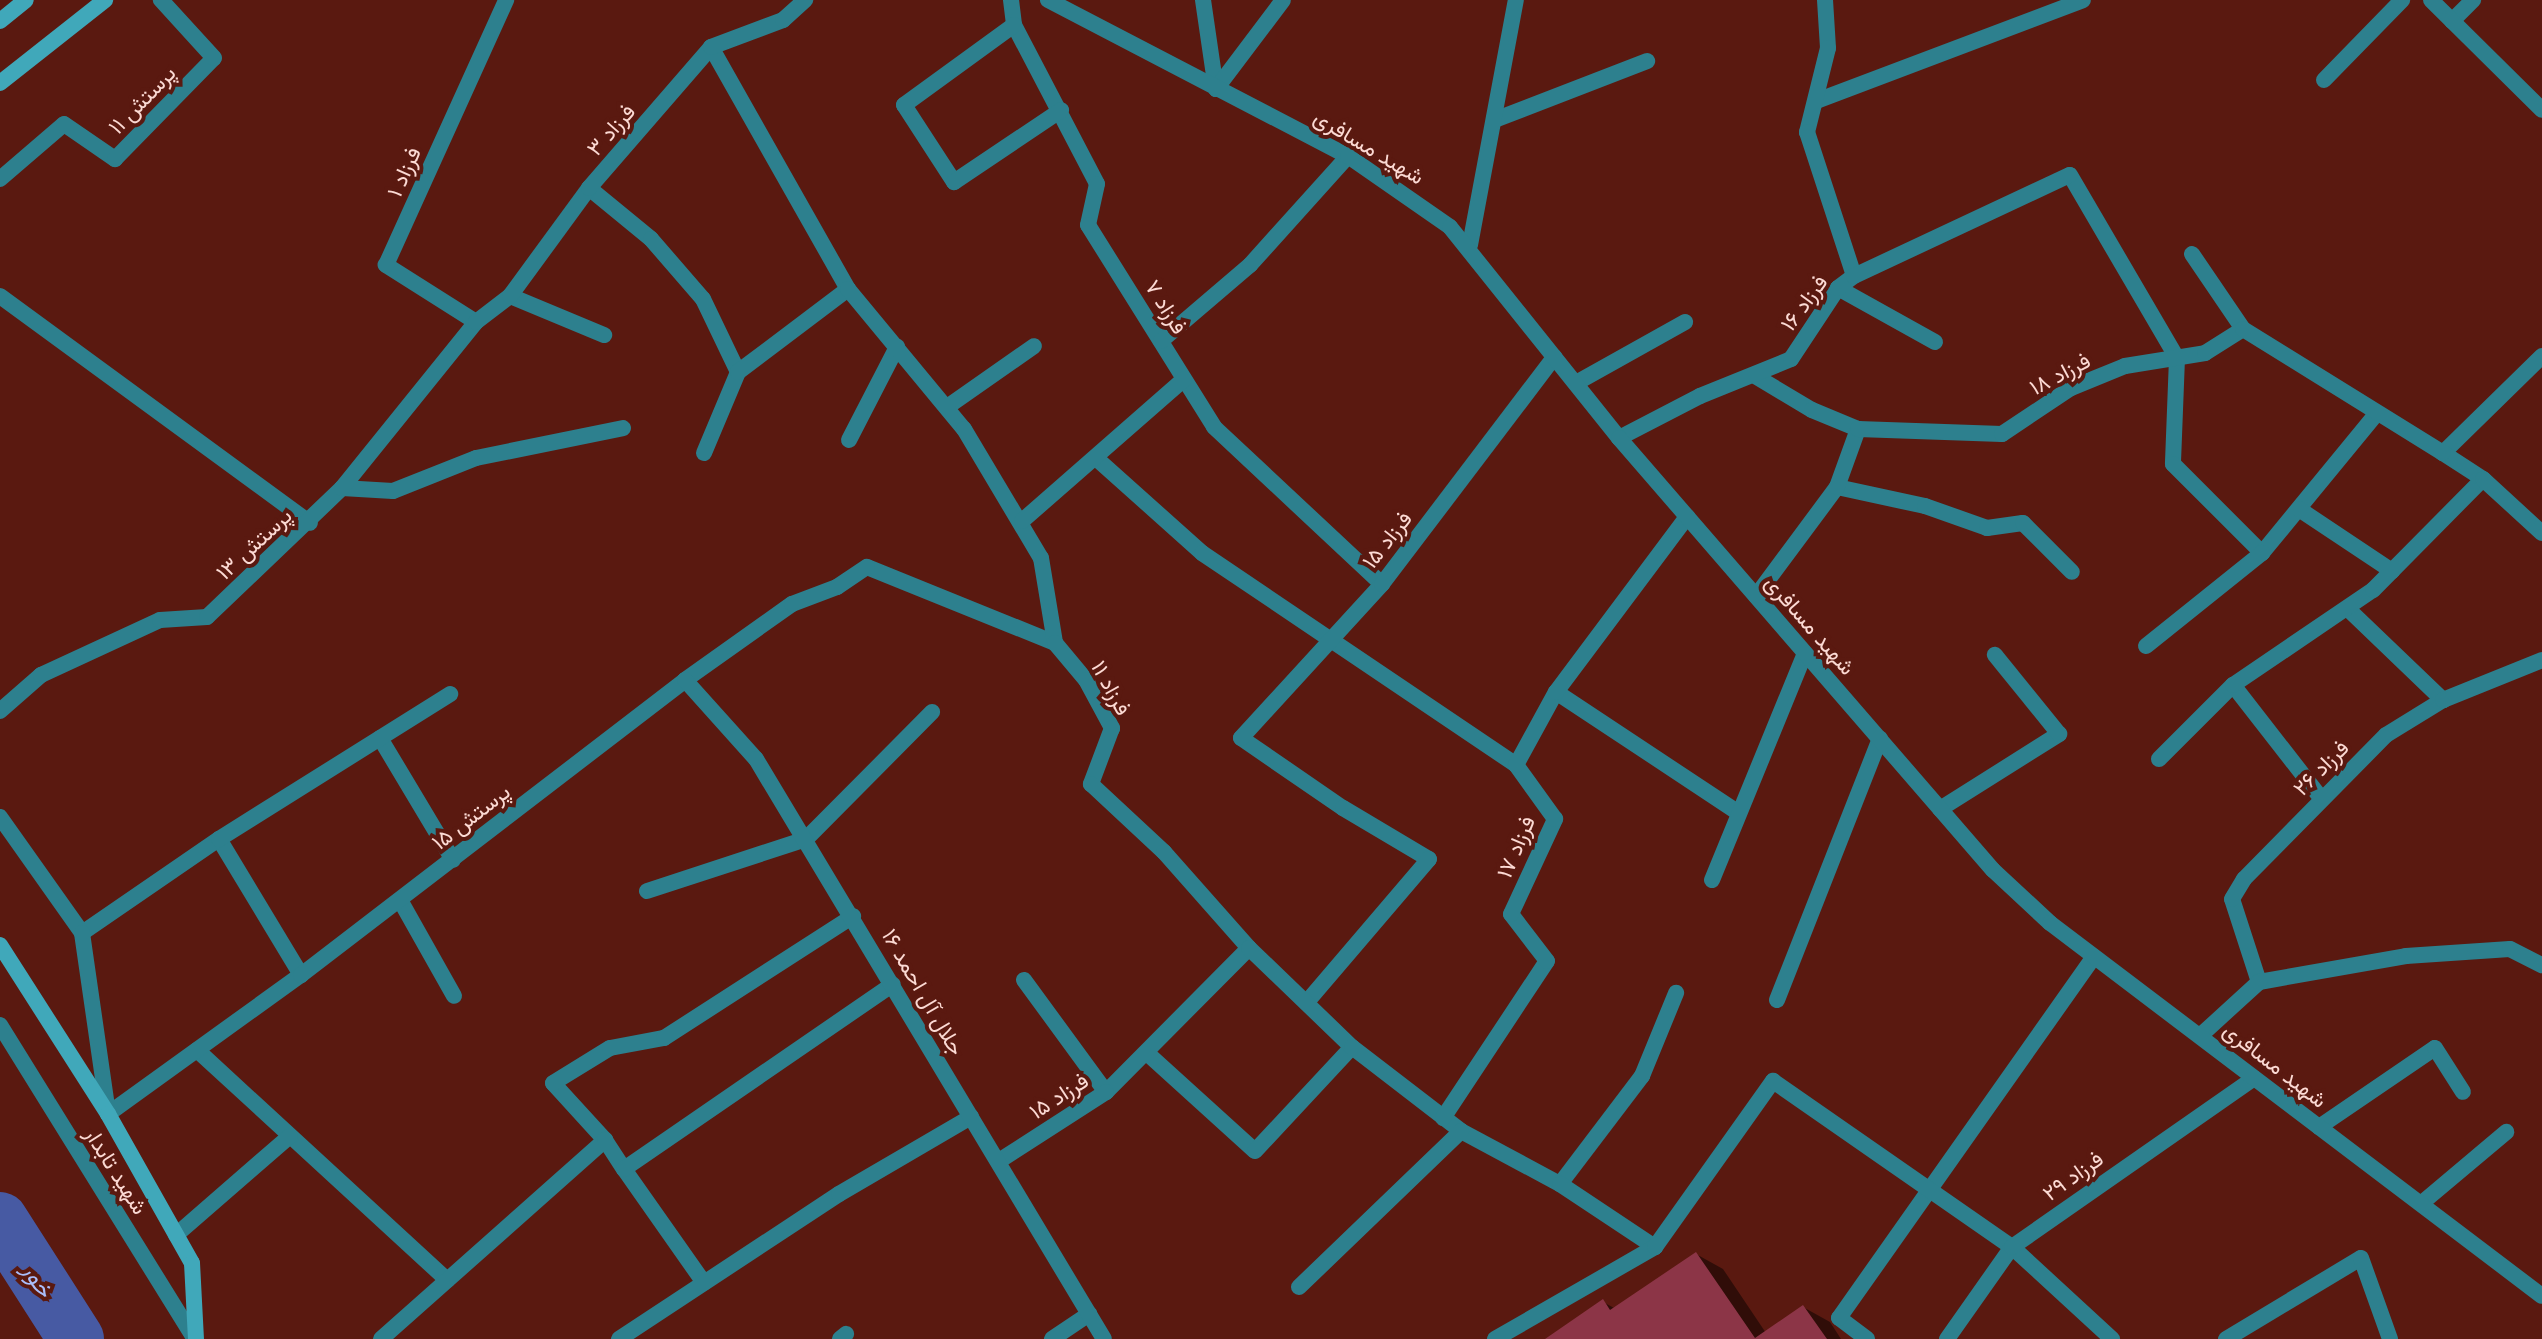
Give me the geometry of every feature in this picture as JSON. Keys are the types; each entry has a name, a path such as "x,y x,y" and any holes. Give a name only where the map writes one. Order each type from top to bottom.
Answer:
{"main road":[{"path":"0,21 26,0"},
{"path":"0,83 105,0"},
{"path":"0,945 108,1114 192,1263 196,1339"}],"street":[{"name":"پرستش ۱۱","path":"0,179 64,124 115,159 214,58 161,0"},
{"name":"فرزاد ۱","path":"476,322 386,265 506,0"},
{"name":"فرزاد ۳","path":"476,322 510,296 589,188 711,47 783,20 805,0"},
{"name":"فرزاد ۷","path":"1011,0 1014,25 1097,184 1088,225 1214,427 1382,584"},
{"name":"شهید مسافری","path":"1048,0 1348,156 1422,204 1470,245 1619,438 1993,870 2094,957 2423,1202 2542,1296"},
{"path":"1203,0 1216,89"},
{"path":"1216,89 1283,0"},
{"path":"1470,245 1497,119 1516,0"},
{"path":"1825,0 1828,48 1819,100 1807,132 1854,276"},
{"path":"1819,100 2083,0"},
{"path":"2324,80 2402,0"},
{"path":"2431,0 2542,110"},
{"path":"2452,21 2473,0"},
{"path":"1014,25 904,105 954,182 1061,110"},
{"path":"711,47 848,289 947,407 1022,521 1041,558 1055,643"},
{"path":"1497,119 1647,61"},
{"path":"1161,341 1250,265 1348,156"},
{"name":"فرزاد ۱۶","path":"1619,438 1700,396 1791,359 1838,288 1854,276 2070,175 2177,358"},
{"path":"589,188 651,239 703,299 738,372"},
{"path":"2192,254 2243,329 2483,479 2542,533"},
{"path":"1838,288 1935,342"},
{"path":"704,453 738,372 848,289"},
{"path":"0,296 310,523"},
{"path":"510,296 604,335"},
{"name":"پرستش ۱۳","path":"0,711 41,675 160,620 207,617 310,523 342,488 476,322"},
{"path":"1576,383 1685,322"},
{"name":"فرزاد ۱۸","path":"1858,429 2002,434 2071,388 2125,366 2205,353 2243,329"},
{"path":"947,407 1034,346"},
{"path":"849,440 897,347"},
{"path":"2443,453 2542,356"},
{"name":"فرزاد ۱۵","path":"1306,1003 1429,859 1343,808 1241,738 1326,640 1382,584 1554,357"},
{"path":"2177,358 2173,464 2262,553"},
{"path":"1755,376 1812,410 1858,429 1837,487 1756,596"},
{"path":"1022,521 1097,459 1184,379"},
{"path":"2146,646 2262,553 2377,413"},
{"path":"342,488 393,491 476,458 623,428"},
{"path":"1097,459 1202,553 1326,640 1516,765 1556,692 1687,517"},
{"path":"2159,759 2233,685 2348,609 2392,571 2483,479"},
{"path":"1837,487 1925,506 1987,528 2023,523 2072,572"},
{"path":"2299,509 2392,571"},
{"name":"پرستش ۱۵","path":"108,1114 301,975 766,620 867,567 1055,643"},
{"path":"2348,609 2443,700"},
{"name":"فرزاد ۱۱","path":"1055,643 1086,680 1112,728 1091,784 1164,852 1249,948"},
{"path":"1712,880 1736,811 1805,653"},
{"path":"1940,809 2059,734 1995,655"},
{"name":"فرزاد ۲۶","path":"2259,982 2232,899 2321,798 2386,735 2443,700 2542,660"},
{"name":"جلال آل احمد ۱۶","path":"685,680 756,759 853,916 1104,1339"},
{"path":"2233,685 2321,798"},
{"path":"1556,692 1736,811"},
{"path":"82,933 219,839 450,694"},
{"path":"647,891 806,839 932,712"},
{"path":"380,738 453,860"},
{"path":"1777,1000 1880,739"},
{"name":"فرزاد ۱۷","path":"1443,1118 1547,961 1511,914 1555,819 1516,765"},
{"path":"0,817 82,933 108,1114"},
{"path":"219,839 301,975"},
{"path":"400,900 454,996"},
{"path":"704,1283 605,1140 553,1083 610,1048 664,1038 853,916"},
{"path":"1249,948 1352,1047 1443,1118 1461,1131 1560,1184 1655,1247"},
{"name":"فرزاد ۱۵","path":"999,1161 1106,1092 1148,1054 1249,948"},
{"path":"2201,1035 2259,982 2406,956 2510,949 2542,965"},
{"path":"1867,1339 1839,1318 2094,957"},
{"path":"1024,980 1106,1092"},
{"path":"624,1169 893,984"},
{"path":"1560,1184 1642,1076 1676,993"},
{"name":"شهید تابدار","path":"0,1025 196,1339"},
{"path":"1148,1054 1255,1151 1352,1047"},
{"path":"2319,1127 2435,1048 2463,1092"},
{"path":"197,1050 447,1280"},
{"name":"فرزاد ۲۹","path":"1947,1339 2012,1247 2254,1078"},
{"path":"1495,1339 1655,1247 1773,1081 2012,1247 2112,1339"},
{"path":"619,1339 839,1194 971,1117"},
{"path":"1299,1287 1461,1131"},
{"path":"2423,1202 2506,1132"},
{"path":"176,1235 290,1136"},
{"path":"381,1339 605,1140"},
{"path":"2226,1339 2361,1258 2390,1339"},
{"path":"1052,1339 1089,1314"}],"building":[{"path":"1696,1252 1755,1338 1803,1305 1827,1339 1545,1339 1603,1299 1610,1310"}],"waterway":[{"name":"خور","path":"0,1220 76,1339"}]}
